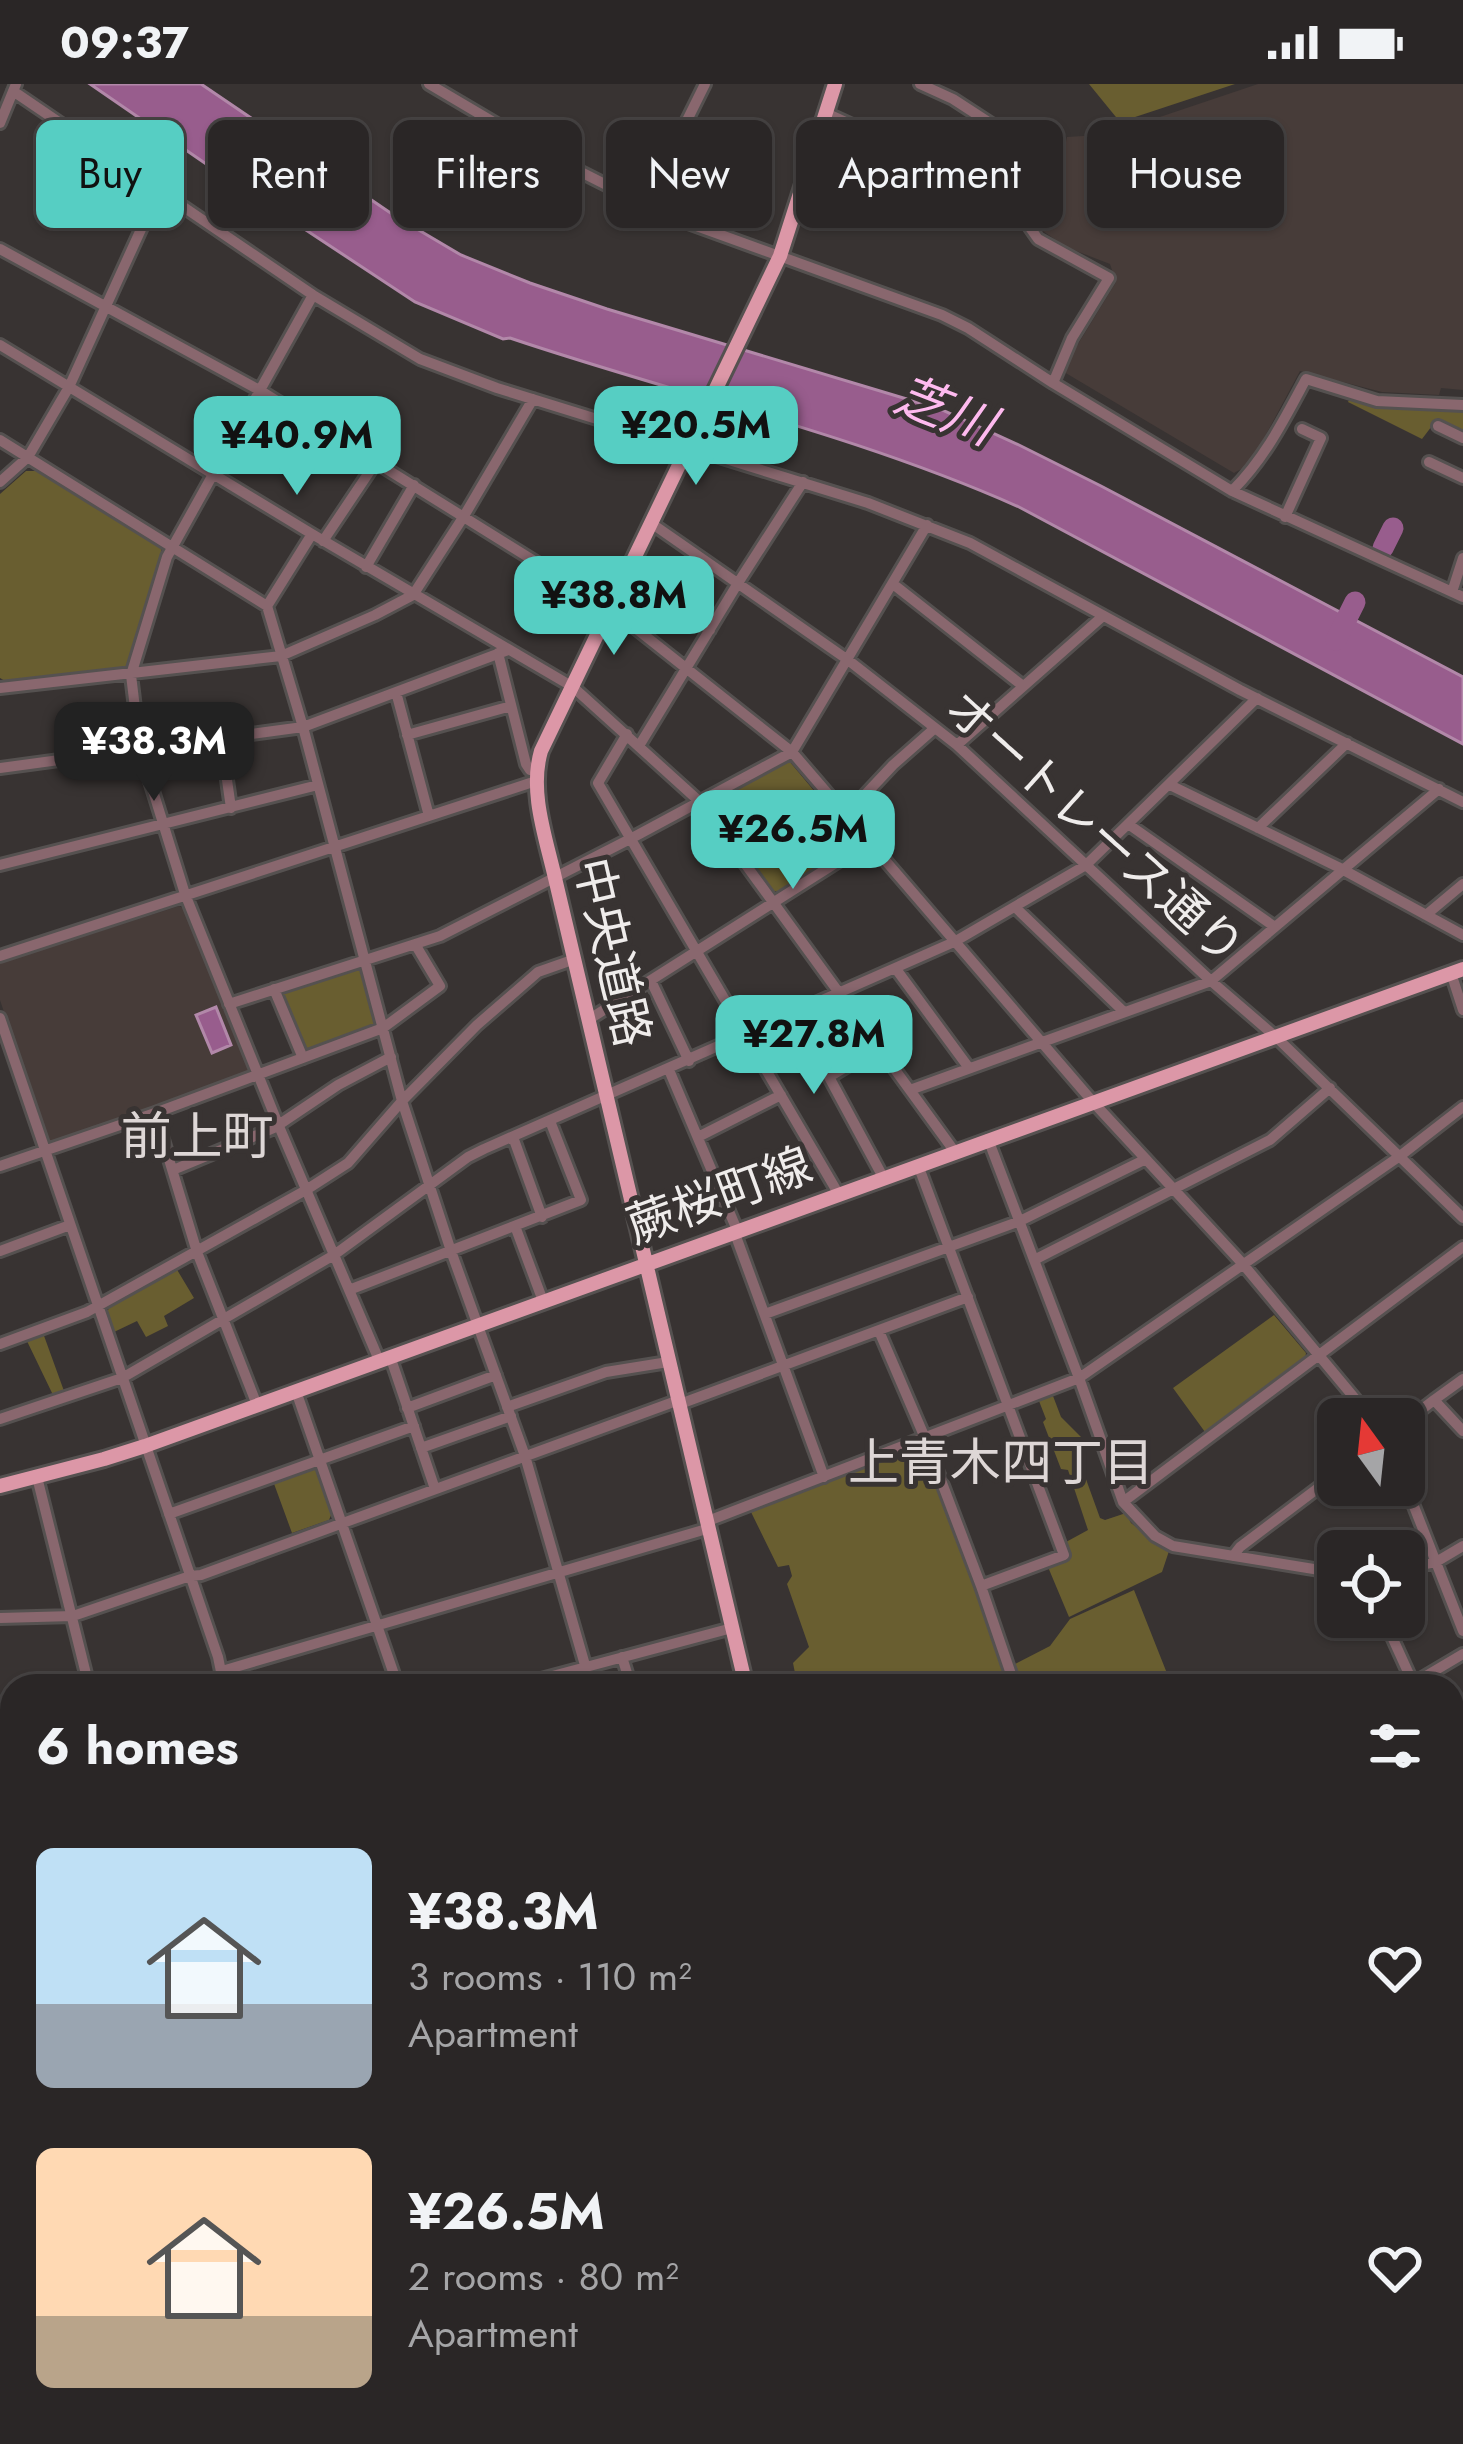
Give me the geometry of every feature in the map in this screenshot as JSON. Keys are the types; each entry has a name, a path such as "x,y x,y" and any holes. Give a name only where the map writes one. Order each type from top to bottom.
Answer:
{"main road":[{"path":"537,776 542,751 780,256 835,84"},
{"name":"中央道路","path":"537,776 555,878 743,1674"},
{"name":"蕨桜町線","path":"0,1486 145,1445 1457,971"}],"street":[{"path":"429,84 606,185"},
{"path":"687,120 705,84"},
{"path":"920,84 985,120"},
{"path":"953,99 954,84"},
{"path":"0,123 14,86 61,120"},
{"path":"826,112 843,120"},
{"path":"184,207 313,295 420,359 533,399 692,439 970,543 1257,698 1463,802"},
{"path":"0,482 28,457 69,387 142,228"},
{"path":"706,228 942,315 1232,491 1458,595 1463,559"},
{"path":"1030,228 1038,239 1108,278 1072,338 1053,383"},
{"path":"0,249 261,391 610,608 792,752 1093,1102 1242,1263 1354,1398"},
{"path":"313,295 172,548 131,675 140,749 185,895 334,1255 407,1408 435,1489"},
{"path":"0,345 503,651 573,687 700,802 955,1152"},
{"path":"1232,491 1274,440 1306,379 1377,401 1463,405"},
{"path":"0,688 281,656 413,595 533,399"},
{"path":"1438,425 1463,438"},
{"path":"1285,517 1321,438 1302,430"},
{"path":"0,440 267,606 402,1101 525,1456 588,1674"},
{"path":"267,606 376,462"},
{"path":"1429,462 1463,478"},
{"path":"639,746 803,482"},
{"path":"366,567 414,485"},
{"name":"オートレース通り","path":"652,523 848,660 956,745 1211,982 1276,1036 1463,1218"},
{"path":"230,1004 440,936 792,752 927,525"},
{"path":"628,572 710,629"},
{"path":"893,584 1023,686"},
{"path":"956,745 1103,616"},
{"path":"0,768 303,727 503,651"},
{"path":"0,956 429,816 537,776 526,764 503,651"},
{"path":"396,692 429,816"},
{"path":"0,1419 122,1378 334,1255 469,1157 954,942 1086,865 1257,698"},
{"path":"407,735 512,706"},
{"path":"846,815 935,728"},
{"path":"627,734 598,782 838,1193"},
{"path":"221,738 231,808"},
{"path":"1258,828 1347,743"},
{"path":"0,865 318,785"},
{"path":"1170,785 1342,869 1463,935"},
{"path":"910,1090 1211,982 1439,789"},
{"path":"1128,824 1275,927"},
{"path":"589,1020 869,842"},
{"path":"1426,915 1463,884"},
{"path":"1015,907 1123,1011"},
{"path":"0,1166 383,1028 440,986 415,944"},
{"path":"0,1344 98,1306 347,1163 402,1101 523,984 538,972 574,959"},
{"path":"896,969 969,1068"},
{"path":"1457,971 1463,1010"},
{"path":"652,982 689,1061"},
{"path":"274,989 303,1058"},
{"path":"0,1018 14,1073 222,1674"},
{"path":"878,1048 829,1077 883,1177"},
{"path":"173,1170 278,1124 391,1057"},
{"path":"669,1070 735,1230 824,1477"},
{"path":"1034,1259 1270,1141 1330,1088"},
{"path":"698,1137 781,1095"},
{"path":"222,1671 709,1525 1079,1378 1400,1156 1463,1107"},
{"path":"155,1113 197,1252 257,1405"},
{"path":"350,1290 581,1200 550,1121"},
{"path":"513,1137 542,1216"},
{"path":"988,1139 1123,1502 1155,1536 1173,1546 1317,1570"},
{"path":"765,1315 1020,1221 1146,1160"},
{"path":"919,1165 1064,1555 981,1586"},
{"path":"0,1250 70,1225"},
{"path":"515,1226 543,1300"},
{"path":"1123,1502 1463,1246"},
{"path":"0,1618 73,1616 201,1575 968,1297"},
{"path":"879,1331 925,1438 1011,1674"},
{"path":"421,1448 606,1372 668,1362"},
{"path":"407,1408 496,1375"},
{"path":"1425,1407 1463,1379"},
{"path":"296,1391 394,1674"},
{"path":"1434,1400 1463,1431"},
{"path":"169,1514 413,1426"},
{"path":"37,1477 86,1674"},
{"path":"1233,1556 1317,1489"},
{"path":"1414,1506 1463,1631"},
{"path":"1425,1564 1463,1546"},
{"path":"560,1674 732,1628"},
{"path":"1392,1638 1406,1674"},
{"path":"1429,1674 1463,1654"},
{"path":"622,1657 627,1674"}],"shaded area":[{"path":"90,84 201,84 254,120 208,120 208,165 184,149 184,120 142,120"},
{"path":"1089,84 1235,84 1126,120 1118,120"},
{"path":"1258,84 1463,84 1463,390 1441,388 1439,395 1382,392 1300,371 1255,455 1234,473 1064,372 1116,282 1110,264 1066,247 1039,228 1063,228 1067,137 1087,136 1087,228 1284,228 1284,120 1151,120"},
{"path":"369,198 393,215 393,228 415,228 461,255 530,283 940,409 1101,486 1463,677 1463,744 1019,507 830,436 503,339 415,302 303,228 369,228"},
{"path":"1350,398 1379,406 1463,410 1463,432 1438,418 1422,439 1348,402"},
{"path":"26,471 37,471 161,547 124,669 7,682 0,678 0,494"},
{"path":"790,762 856,841 781,892 773,891 712,807 716,799"},
{"path":"179,906 185,909 249,1067 246,1074 54,1143 47,1141 0,1000 0,963"},
{"path":"357,966 376,1023 303,1050 279,995"},
{"path":"216,1007 231,1045 212,1053 196,1015"},
{"path":"176,1268 194,1298 164,1316 168,1326 146,1337 137,1321 114,1332 106,1314 110,1306"},
{"path":"1274,1315 1306,1353 1305,1359 1205,1432 1173,1388"},
{"path":"43,1333 64,1391 53,1395 26,1339"},
{"path":"1053,1396 1061,1417 1086,1442 1078,1457 1100,1518 1126,1513 1131,1523 1169,1551 1162,1572 1069,1617 1048,1567 1070,1557 1066,1542 1088,1530 1068,1470 1061,1469 1043,1422 1039,1401"},
{"path":"916,1448 924,1452 1006,1674 795,1674 793,1663 809,1647 787,1584 792,1576 789,1565 778,1567 751,1512"},
{"path":"309,1468 318,1471 332,1513 329,1520 292,1533 273,1481"},
{"path":"1134,1590 1167,1674 1014,1674 1011,1666 1050,1646 1070,1619"}],"waterway":[{"path":"1383,548 1393,528"},
{"path":"1336,640 1355,602"}],"district":[{"name":"前上町","path":"197,1136"},
{"name":"上青木四丁目","path":"1001,1462"}],"water label":[{"name":"芝川","path":"945,410"}]}
